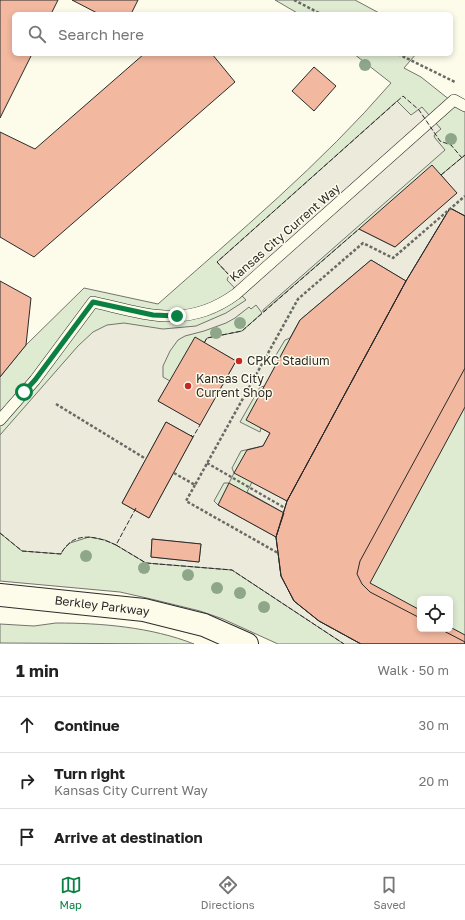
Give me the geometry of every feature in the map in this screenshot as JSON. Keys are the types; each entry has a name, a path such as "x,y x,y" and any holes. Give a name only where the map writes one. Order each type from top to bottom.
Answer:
{"main road":[{"name":"Berkley Parkway","path":"0,594 144,610 204,625 247,644"}],"lane":[{"name":"Kansas City Current Way","path":"0,420 35,380 93,302 153,315 177,316 191,315 217,306 236,294 454,100 465,106"}],"path":[{"path":"294,0 317,12"},
{"path":"402,56 459,84"},
{"path":"278,553 186,501 298,299 363,243 394,258 465,196"},
{"path":"56,404 146,459"},
{"path":"207,463 285,508"},
{"path":"174,473 195,486"}],"green space":[{"path":"275,0 355,0 377,12 296,12"},
{"name":"CPKC Stadium","path":"357,56 414,56 404,68 421,77 465,112 465,644 278,644 223,619 200,611 151,599 120,592 0,581 0,377 26,345 84,288 158,304 308,170 391,83"},
{"path":"56,623 126,627 178,638 194,644 0,643 0,624 34,626"}],"shaded area":[{"path":"397,101 411,115 422,107 441,129 434,136 445,150 263,310 263,312 359,229 395,247 456,193 441,175 465,155 465,216 406,281 371,260 300,320 290,338 285,340 276,355 279,359 265,386 260,387 240,422 260,432 261,428 270,433 263,446 241,451 232,468 234,473 229,483 224,483 214,501 218,505 276,537 281,576 294,601 319,621 361,644 344,644 232,570 146,563 116,545 105,540 89,537 70,543 61,554 22,551 0,533 0,435 78,346 93,332 107,325 124,323 163,329 196,326 226,313 246,300 227,280 229,275 217,262","holes":["256,305 262,313 242,331 207,338 204,343 236,361 200,424 158,401 170,381 163,377 163,366 170,351 178,340 185,336 226,323 249,307 251,309","166,422 193,437 149,518 122,503","152,539 201,544 199,562 151,557"]},
{"path":"252,482 287,501 284,513 247,492"}],"building":[{"path":"0,0 58,0 52,12 12,12 12,56 31,56 0,118"},
{"path":"72,0 138,0 132,12 95,12"},
{"path":"142,56 214,56 235,82 34,257 0,237 0,132 35,149"},
{"path":"314,67 336,86 314,111 292,91"},
{"path":"432,165 457,193 395,247 359,229"},
{"path":"450,208 465,216 465,407 370,583 417,608 417,632 453,632 453,629 465,635 465,644 361,644 319,621 294,601 281,576 276,537 287,501 406,281"},
{"path":"450,208 465,216 465,368 360,561 357,574 362,584 370,592 417,616 417,632 446,632 465,642 465,644 361,644 319,621 294,601 281,576 276,537 287,501 406,281"},
{"path":"371,260 406,281 287,501 234,473 247,450 263,446 270,433 246,420 300,320"},
{"path":"0,281 31,298 26,345 0,377"},
{"path":"195,337 236,361 200,425 158,401"},
{"path":"166,422 193,437 149,518 122,503"},
{"path":"229,483 284,513 276,537 218,505"},
{"path":"152,539 201,544 199,562 151,557"}],"fence":[{"path":"229,275 217,262 403,96 419,110 440,141 451,145 462,158"},
{"path":"441,175 465,155"},
{"path":"204,343 207,338 242,331 359,229"},
{"path":"191,435 193,437 200,425"},
{"path":"136,508 116,545 146,563 232,570 344,644"},
{"path":"0,533 22,551 61,554 66,546 72,541 86,537 101,539 116,545"}],"place":[{"name":"CPKC Stadium","path":"239,361"},
{"name":"Kansas City Current Shop","path":"188,386"}],"route":[{"path":"24,392 35,380 93,302 153,315 177,316"}]}
